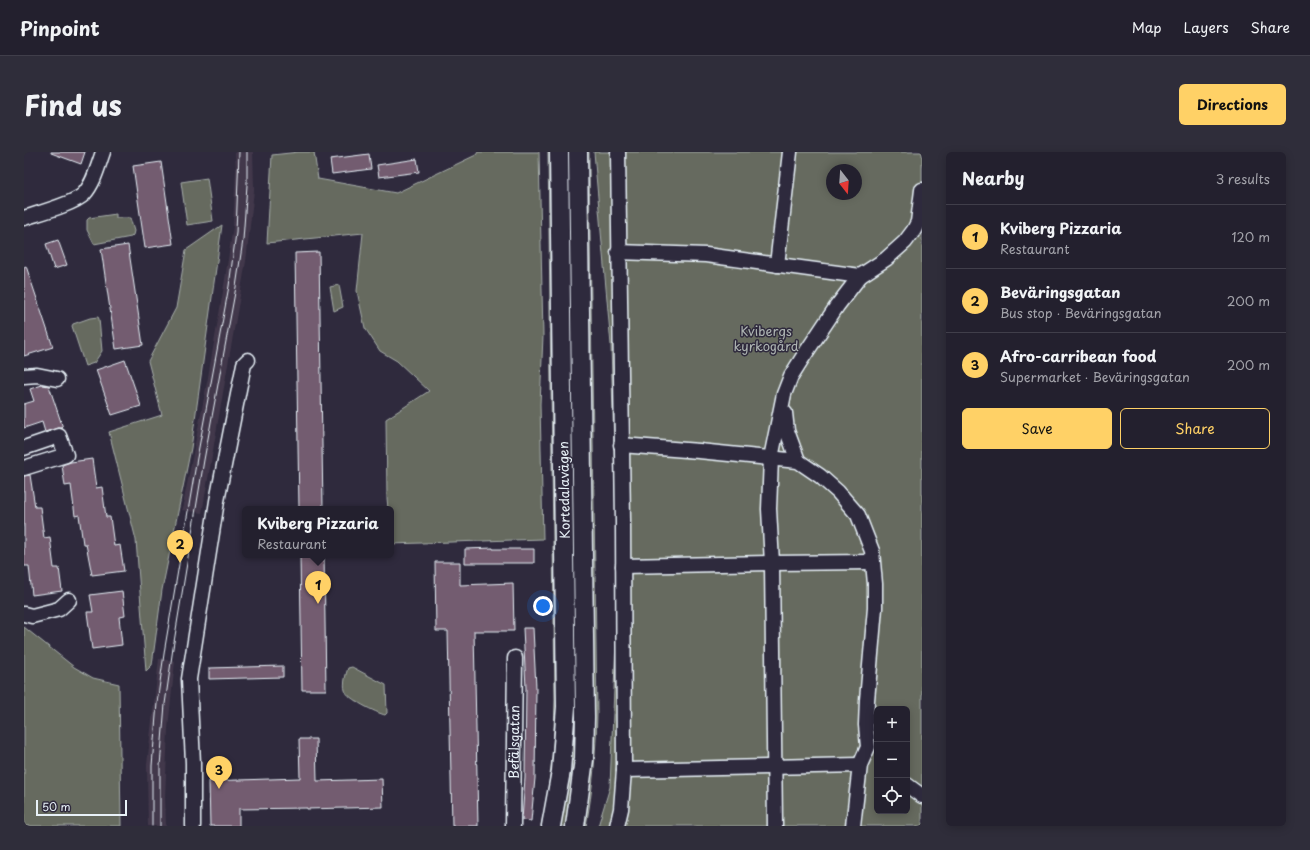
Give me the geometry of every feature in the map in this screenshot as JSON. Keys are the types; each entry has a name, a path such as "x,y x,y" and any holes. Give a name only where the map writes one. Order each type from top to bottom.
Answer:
{"main road":[{"name":"Kortedalavägen","path":"552,826 561,771 566,707 559,152"},
{"name":"Kortedalavägen","path":"575,826 583,767 585,717 578,152"}],"street":[{"path":"24,218 74,200 83,194 91,184 104,152"},
{"path":"617,826 621,809 624,770 618,152"},
{"path":"777,265 790,152"},
{"path":"775,826 772,563 769,509 771,458 784,394 791,376 799,363 837,306 860,276 886,259 918,232 922,190"},
{"path":"618,252 706,255 860,276"},
{"path":"193,826 193,763 189,679 217,501 244,364 248,360"},
{"path":"24,376 37,375 57,379"},
{"path":"784,394 787,431 798,462"},
{"path":"24,448 59,436 66,455 24,467"},
{"path":"621,445 771,458 798,462 820,476 838,492 858,515 872,551 875,584 875,608 866,725 872,752 860,765 853,826"},
{"path":"623,566 872,562"},
{"path":"24,614 32,616 59,609 69,600"},
{"name":"Befälsgatan","path":"513,826 515,658"},
{"path":"624,770 860,765"},
{"path":"910,787 922,796"}],"shaded area":[{"path":"235,152 253,152 254,190 246,261 202,513 182,510 207,383 233,227 236,170"},
{"path":"159,659 175,661 168,728 165,797 166,826 148,826 147,765"}],"green space":[{"path":"314,152 318,179 396,193 476,155 478,152 539,152 543,336 540,404 543,539 394,544 394,506 388,506 387,498 386,419 429,391 397,361 380,351 365,328 357,291 363,233 267,243 272,155"},
{"path":"548,152 551,152 559,685 556,752 544,826 541,826 551,763 555,700"},
{"path":"566,152 571,152 577,747 568,826 559,826"},
{"path":"585,152 589,152 597,714 591,798 586,826 582,826"},
{"name":"Kvibergs kyrkogård","path":"594,152 922,152 922,826 598,826 610,787 618,591 611,345"},
{"path":"207,178 213,221 187,225 181,182"},
{"path":"116,214 116,218 130,218 134,231 133,235 131,237 94,244 87,230 87,220 89,218"},
{"path":"222,225 191,448 162,590 152,665 146,671 136,540 109,432 162,415 148,361 176,308 186,250"},
{"path":"339,285 343,307 334,311 330,287"},
{"path":"98,317 102,351 94,363 85,366 72,326 73,324 90,318"},
{"path":"24,627 74,667 93,678 119,684 121,826 24,826"},
{"path":"352,667 386,685 387,713 385,715 363,705 347,694 344,688 345,679 348,668"}],"building":[{"path":"51,152 85,152 81,164"},
{"path":"369,154 371,169 332,174 330,159"},
{"path":"417,159 419,172 379,177 377,165"},
{"path":"161,162 173,244 145,248 133,166"},
{"path":"58,240 67,265 54,269 46,244"},
{"path":"128,245 143,345 116,349 101,249"},
{"path":"319,252 323,506 299,506 295,253"},
{"path":"26,266 53,347 24,356 24,267"},
{"path":"125,360 141,406 112,415 96,370"},
{"path":"42,385 49,386 63,428 57,428 45,432 42,422 24,428 24,404 34,401 30,389"},
{"path":"92,459 96,488 102,487 106,517 110,517 114,546 120,545 124,571 92,575 86,544 83,544 79,515 75,516 71,485 65,486 62,465"},
{"path":"30,475 35,507 40,507 44,538 50,537 54,568 59,568 62,591 32,595 29,566 24,566 24,476"},
{"path":"465,549 534,549 534,563 465,563"},
{"path":"300,558 324,558 326,690 302,690"},
{"path":"435,562 460,562 460,585 513,583 514,631 474,631 478,826 452,826 448,631 436,631"},
{"path":"122,591 125,616 119,617 122,645 92,649 87,612 93,612 90,595"},
{"path":"523,628 533,628 536,688 535,778 531,821 522,820 525,778 526,688"},
{"path":"283,666 283,677 209,679 209,668"},
{"path":"299,739 316,739 317,781 382,779 383,807 239,809 239,826 210,826 209,781 300,778"}],"tram line":[{"path":"152,826 152,766 157,703 197,458 229,286 236,233 239,152"},
{"path":"160,826 160,766 165,704 204,460 236,287 243,240 247,185 247,152"}],"place":[{"name":"Beväringsgatan","path":"180,563"},
{"name":"Kviberg Pizzaria","path":"318,604"},
{"name":"Afro-carribean food","path":"219,789"}]}
